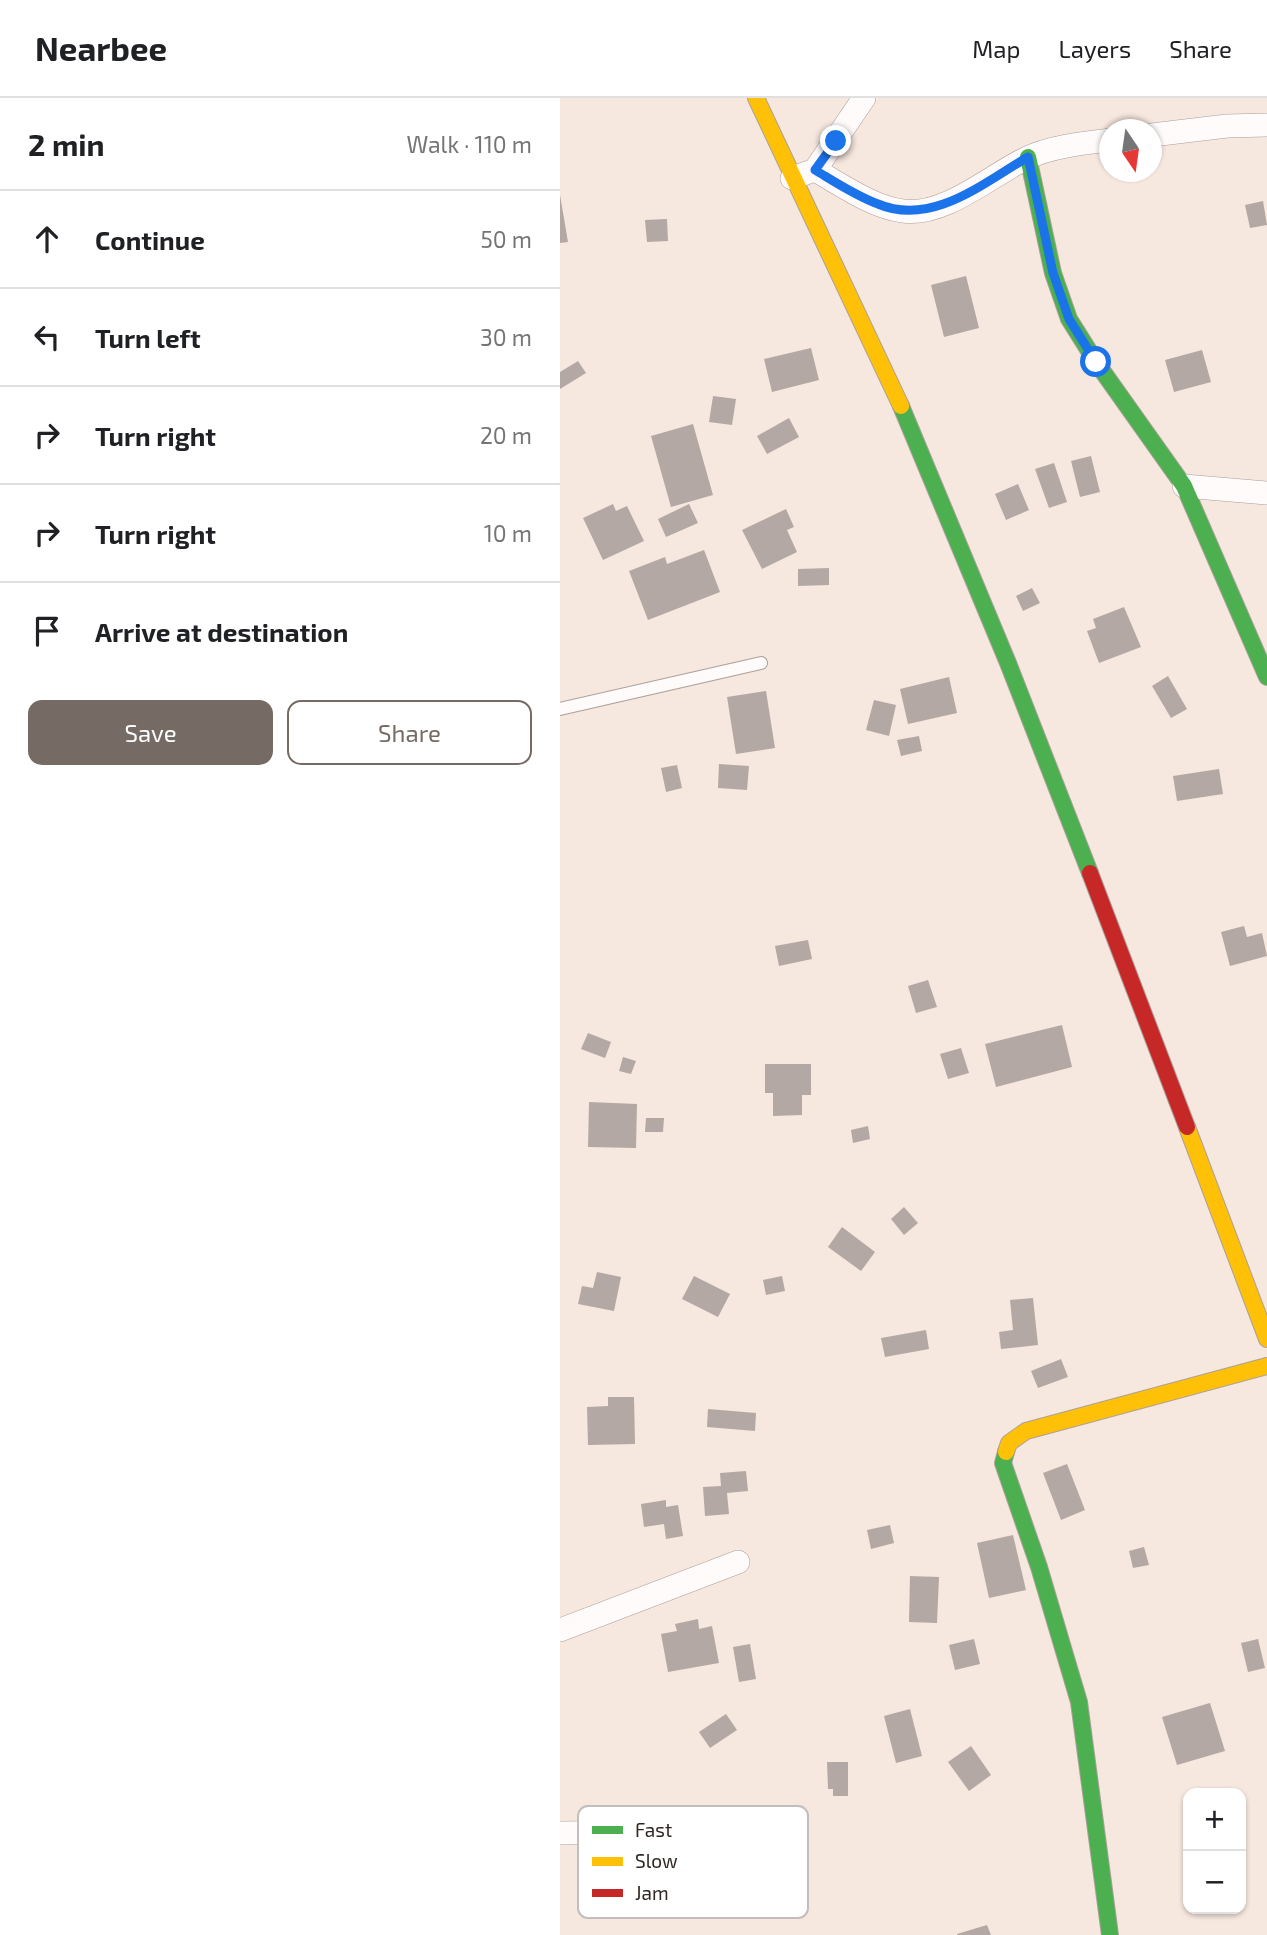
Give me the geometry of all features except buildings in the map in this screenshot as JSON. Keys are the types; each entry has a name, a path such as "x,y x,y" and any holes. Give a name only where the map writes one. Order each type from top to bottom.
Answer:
{"street":[{"path":"756,98 915,436 1057,790 1267,1339"},
{"path":"792,178 815,170 864,98"},
{"path":"1162,134 1227,126 1267,125"},
{"path":"815,170 878,205 904,212 922,211 951,202 1028,157 1099,142"},
{"path":"1028,157 1053,273 1069,319 1103,373 1184,486 1267,677"},
{"path":"1184,486 1267,493"},
{"path":"1110,1935 1079,1702 1039,1567 1003,1463 1009,1443 1027,1431 1267,1366"},
{"path":"560,1630 738,1562"},
{"path":"560,1833 578,1833"}],"lane":[{"path":"560,709 761,663"}],"traffic: fast":[{"path":"1028,157 1053,273 1069,319 1096,362 1184,486 1267,677"},
{"path":"901,406 1008,663 1090,873"},
{"path":"1006,1452 1003,1463 1039,1567 1079,1702 1110,1935"}],"traffic: slow":[{"path":"756,98 901,406"},
{"path":"1187,1127 1267,1339"},
{"path":"1006,1452 1009,1443 1026,1431 1267,1366"}],"traffic: jam":[{"path":"1090,873 1187,1127"}],"route":[{"path":"836,141 815,170 878,205 904,212 922,211 951,202 1028,157 1053,273 1069,319 1096,362"}]}
